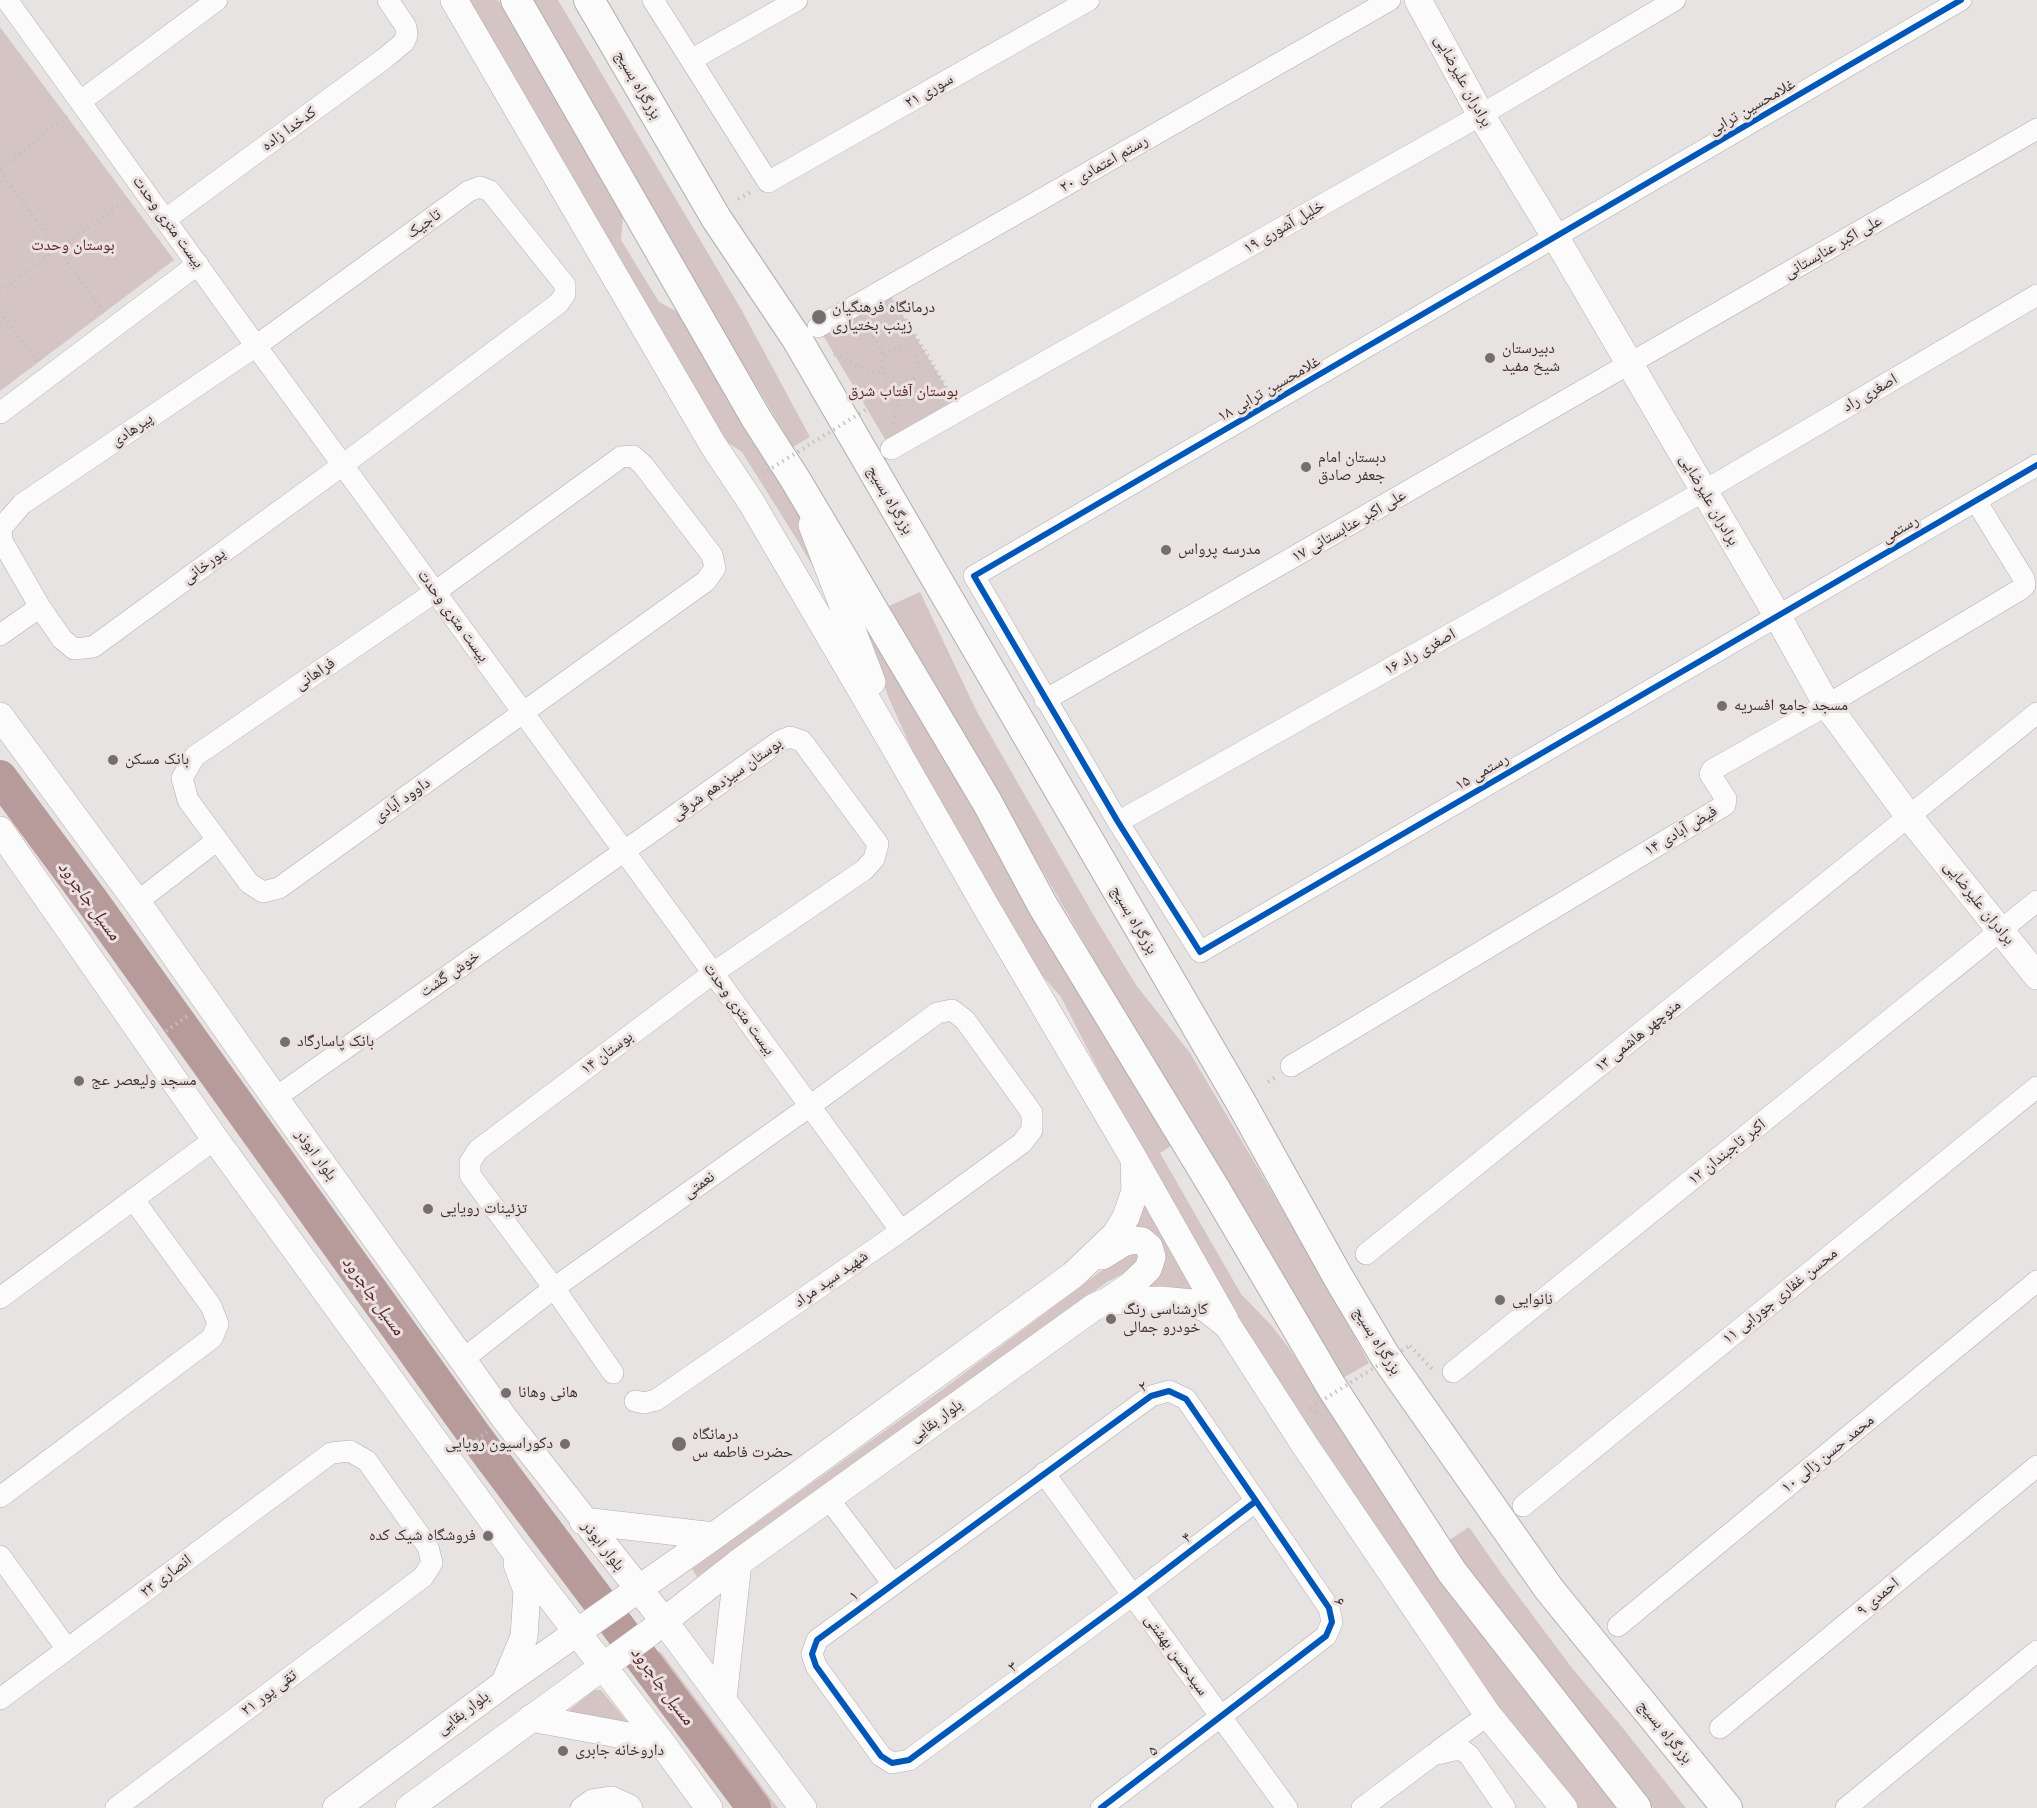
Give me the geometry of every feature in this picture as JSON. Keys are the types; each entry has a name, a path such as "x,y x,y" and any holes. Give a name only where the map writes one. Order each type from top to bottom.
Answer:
{"highway":[{"path":"516,0 756,418 795,479 987,802 1043,906 1215,1189 1331,1386 1452,1572 1636,1808"},
{"name":"بزرگراه بسیج","path":"589,0 716,218 796,339 1239,1099 1338,1277 1385,1356 1548,1589 1727,1808"}],"main road":[{"path":"454,0 712,445 751,502 898,753 1234,1334 1299,1436 1488,1715 1564,1808"},
{"name":"برادران علیرضایی","path":"1418,0 1481,115 1556,238 1777,615 1827,705 1910,818 2037,976"},
{"path":"795,479 898,753"},
{"name":"بلوار ابوذر","path":"0,716 137,902 197,1007 275,1098 462,1360 583,1521 656,1627"},
{"path":"0,830 215,1139 511,1546 584,1626 611,1660 661,1742 709,1808"},
{"path":"1073,1275 1116,1234 1126,1217 1135,1191 1134,1159"},
{"path":"633,1592 714,1536 1073,1275 1123,1243 1134,1240 1142,1241 1149,1247 1152,1257 1148,1269 1130,1286 1108,1301"},
{"name":"بلوار بقایی","path":"611,1660 738,1563 1094,1307 1108,1301 1174,1300 1207,1309 1234,1334"},
{"path":"583,1521 714,1536"},
{"path":"505,1683 524,1637 527,1591 511,1546"},
{"path":"723,1699 738,1563"},
{"name":"بلوار بقایی","path":"336,1808 633,1592"},
{"path":"656,1627 723,1699 803,1808"},
{"path":"409,1808 611,1660"},
{"path":"531,1718 661,1742"}],"street":[{"name":"بیست متری وحدت","path":"7,0 74,109 166,219 256,346 901,1231"},
{"path":"74,109 218,0"},
{"name":"کدخدا زاده","path":"166,219 404,42 407,35 406,27 388,0"},
{"path":"653,0 691,60 797,0"},
{"name":"سوری ۲۱","path":"691,60 768,182 1089,0"},
{"name":"رستم اعتمادی ۲۰","path":"818,327 1390,0"},
{"name":"خلیل آشوری ۱۹","path":"891,449 1481,115 1675,0"},
{"name":"غلامحسین ترابی","path":"1556,238 1961,0"},
{"name":"علی اکبر عنابستانی","path":"1629,365 2037,129"},
{"name":"تاجیک","path":"256,346 469,191 480,188 490,190 565,285 565,294"},
{"name":"غلامحسین ترابی ۱۸","path":"1045,700 974,576 1556,238"},
{"path":"0,413 198,264"},
{"name":"پورخانی","path":"40,607 62,639 74,649 93,647 344,464 559,303 565,294"},
{"name":"اصغری راد","path":"1704,491 2037,295"},
{"name":"پیرهادی","path":"40,607 2,541 1,528 22,504 256,346"},
{"name":"علی اکبر عنابستانی ۱۷","path":"1045,700 1629,365"},
{"name":"فراهانی","path":"216,841 188,800 182,778 195,756 435,592 621,457 633,456 643,465 712,555 715,568"},
{"name":"رستمی","path":"1777,615 2037,465"},
{"name":"اصغری راد ۱۶","path":"1127,817 1704,491"},
{"name":"فیض آبادی ۱۴","path":"1291,1066 1725,805 1726,799 1710,774 1712,770 1827,705 2021,589 2025,585 2024,579 1976,501"},
{"name":"داوود آبادی","path":"216,841 249,883 263,892 279,888 706,581 715,568"},
{"path":"0,634 40,607"},
{"name":"رستمی ۱۵","path":"1127,817 1200,952 1777,615"},
{"path":"1045,700 1127,817"},
{"name":"منوچهر هاشمی ۱۳","path":"1366,1254 1910,818 2037,713"},
{"name":"بوستان سیزدهم شرقی","path":"625,851 780,741 790,737 802,741 878,844 874,859"},
{"path":"137,902 216,841"},
{"name":"خوش گشت","path":"275,1098 625,851"},
{"name":"بوستان ۱۴","path":"613,1373 554,1288 470,1175 470,1162 478,1150 713,973 864,870 874,859"},
{"name":"اکبر تاجبندان ۱۲","path":"1443,1371 2037,901"},
{"name":"نعمتی","path":"462,1360 554,1288 937,1013 952,1010 965,1020 1032,1113 1032,1130 1022,1143"},
{"name":"محسن غفاری جورابی ۱۱","path":"1523,1506 2037,1087"},
{"path":"0,1298 215,1139"},
{"name":"شهید سید مراد","path":"635,1401 644,1403 656,1400 901,1231 1022,1143"},
{"path":"0,1497 212,1338 218,1324 211,1306 133,1199"},
{"name":"محمد حسن زالی ۱۰","path":"1618,1626 2037,1281"},
{"name":"۲","path":"1044,1473 1151,1396 1169,1391 1186,1399 1256,1501"},
{"name":"انصاری ۲۳","path":"0,1699 331,1454 350,1451 367,1461 428,1547 432,1563 423,1577"},
{"name":"احمدی ۹","path":"1720,1728 2037,1466"},
{"name":"۱","path":"909,1760 892,1763 881,1756 816,1666 812,1654 817,1640 1044,1473"},
{"name":"سیدحسن بهشتی","path":"1044,1473 1287,1808"},
{"path":"828,1498 893,1584"},
{"name":"۴","path":"1133,1595 1256,1501"},
{"name":"۶","path":"1221,1716 1326,1636 1332,1622 1329,1608 1256,1501"},
{"path":"0,1556 67,1649"},
{"name":"تقی پور ۲۱","path":"116,1808 423,1577"},
{"name":"۳","path":"909,1760 1133,1595"},
{"path":"1846,1808 2037,1652"},
{"path":"1362,1808 1488,1715"},
{"name":"۵","path":"1101,1808 1221,1716"},
{"path":"1433,1755 1454,1750 1462,1750 1469,1755 1505,1808"},
{"path":"587,1804 612,1797 632,1808"}],"path":[{"path":"74,109 0,170 104,313"},
{"path":"0,291 128,199"},
{"path":"886,288 960,411"},
{"path":"857,305 885,357"},
{"path":"0,312 38,362"},
{"path":"834,353 860,367 883,374 891,382 903,384 916,374 915,357 911,352 900,348 889,352 882,362 883,374"},
{"path":"915,357 925,352"},
{"path":"891,449 892,427 903,384"},
{"path":"762,474 867,409"},
{"path":"166,1031 197,1007"},
{"path":"1310,1408 1410,1346 1443,1371"},
{"path":"469,1447 488,1432"}],"green space":[{"path":"467,0 498,0 623,215 621,240 659,302 680,313 784,490 816,537 854,637 742,452 719,437"},
{"path":"531,0 558,0 741,309 810,437 793,447 660,226"},
{"name":"بوستان وحدت","path":"0,27 174,260 0,391"},
{"name":"بوستان آفتاب شرق","path":"886,288 960,411 891,449 818,327"},
{"path":"920,592 976,710 1094,916 1136,985 1190,1053 1322,1277 1369,1363 1343,1378 1139,1037 889,606"},
{"path":"860,613 1172,1145 1160,1153 1241,1294 1271,1325 1289,1348 1429,1564 1616,1808 1576,1808 1519,1737 1291,1410 1129,1130 1061,997 1025,956 922,773 888,696"},
{"path":"1142,1188 1199,1296 1136,1294 1153,1276 1135,1230"},
{"path":"1136,1252 1141,1259 1130,1270 1107,1282 697,1577 692,1569 942,1390 1104,1269"},
{"path":"1469,1527 1572,1668 1686,1808 1653,1808 1540,1663 1448,1541"},
{"path":"660,1651 778,1808 734,1808 634,1672"},
{"path":"594,1690 601,1690 629,1724 565,1715"}],"waterway":[{"name":"مسیل جاجرود","path":"0,777 92,901 475,1436 754,1808"}],"cycle path":[{"path":"1961,0 974,576 1118,822 1200,952 2037,465"},
{"path":"1101,1808 1326,1636 1332,1622 1329,1608 1256,1501 1186,1399 1169,1391 1151,1396 817,1640 812,1654 816,1666 881,1756 892,1763 909,1760 1256,1501"}],"place":[{"name":"درمانگاه فرهنگیان زینب بختیاری","path":"819,317"},
{"name":"دبیرستان شیخ مفید","path":"1490,358"},
{"name":"دبستان امام جعفر صادق","path":"1306,467"},
{"name":"مدرسه پرواس","path":"1166,550"},
{"name":"مسجد جامع افسریه","path":"1722,706"},
{"name":"بانک مسکن","path":"113,760"},
{"name":"بانک پاسارگاد","path":"285,1042"},
{"name":"مسجد ولیعصر عج","path":"79,1081"},
{"name":"تزئینات رویایی","path":"428,1209"},
{"name":"نانوایی","path":"1500,1300"},
{"name":"کارشناسی رنگ خودرو جمالی","path":"1111,1319"},
{"name":"هانی وهانا","path":"506,1393"},
{"name":"دکوراسیون رویایی","path":"565,1444"},
{"name":"درمانگاه حضرت فاطمه س","path":"679,1444"},
{"name":"فروشگاه شیک کده","path":"488,1536"},
{"name":"داروخانه جابری","path":"563,1751"}]}
